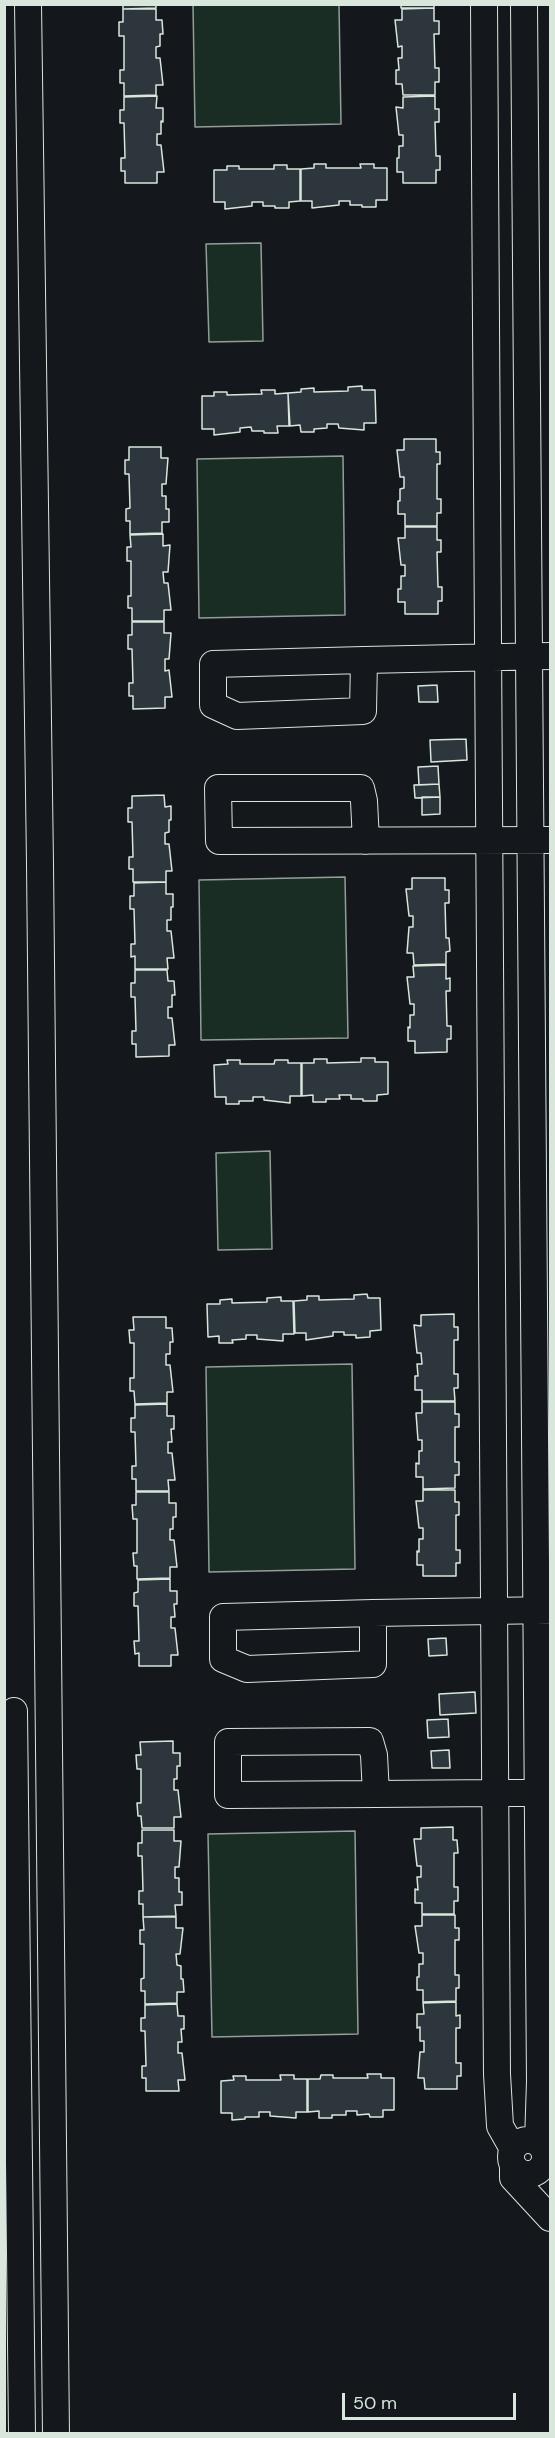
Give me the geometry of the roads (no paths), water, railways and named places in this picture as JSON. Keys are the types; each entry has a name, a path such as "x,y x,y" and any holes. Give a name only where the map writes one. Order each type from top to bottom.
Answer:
{"lane":[{"path":"27,4 40,936 56,2433"},
{"path":"483,4 494,1611 500,2126 513,2157"},
{"path":"524,4 540,656 540,840 533,1197 543,1610 544,1793 540,2069 545,2153"},
{"path":"364,660 363,711 237,716 213,705 213,664 364,660 540,656"},
{"path":"366,841 364,801 360,788 218,788 219,841 366,841 540,840"},
{"path":"492,1198 533,1197"},
{"path":"373,1613 373,1664 247,1669 223,1659 223,1617 373,1613 543,1610"},
{"path":"14,1711 12,2173 22,2433"},
{"path":"376,1794 374,1755 370,1741 228,1742 228,1795 544,1793"},
{"path":"545,2153 527,2140 516,2145 513,2157 513,2178 550,2218"}]}
